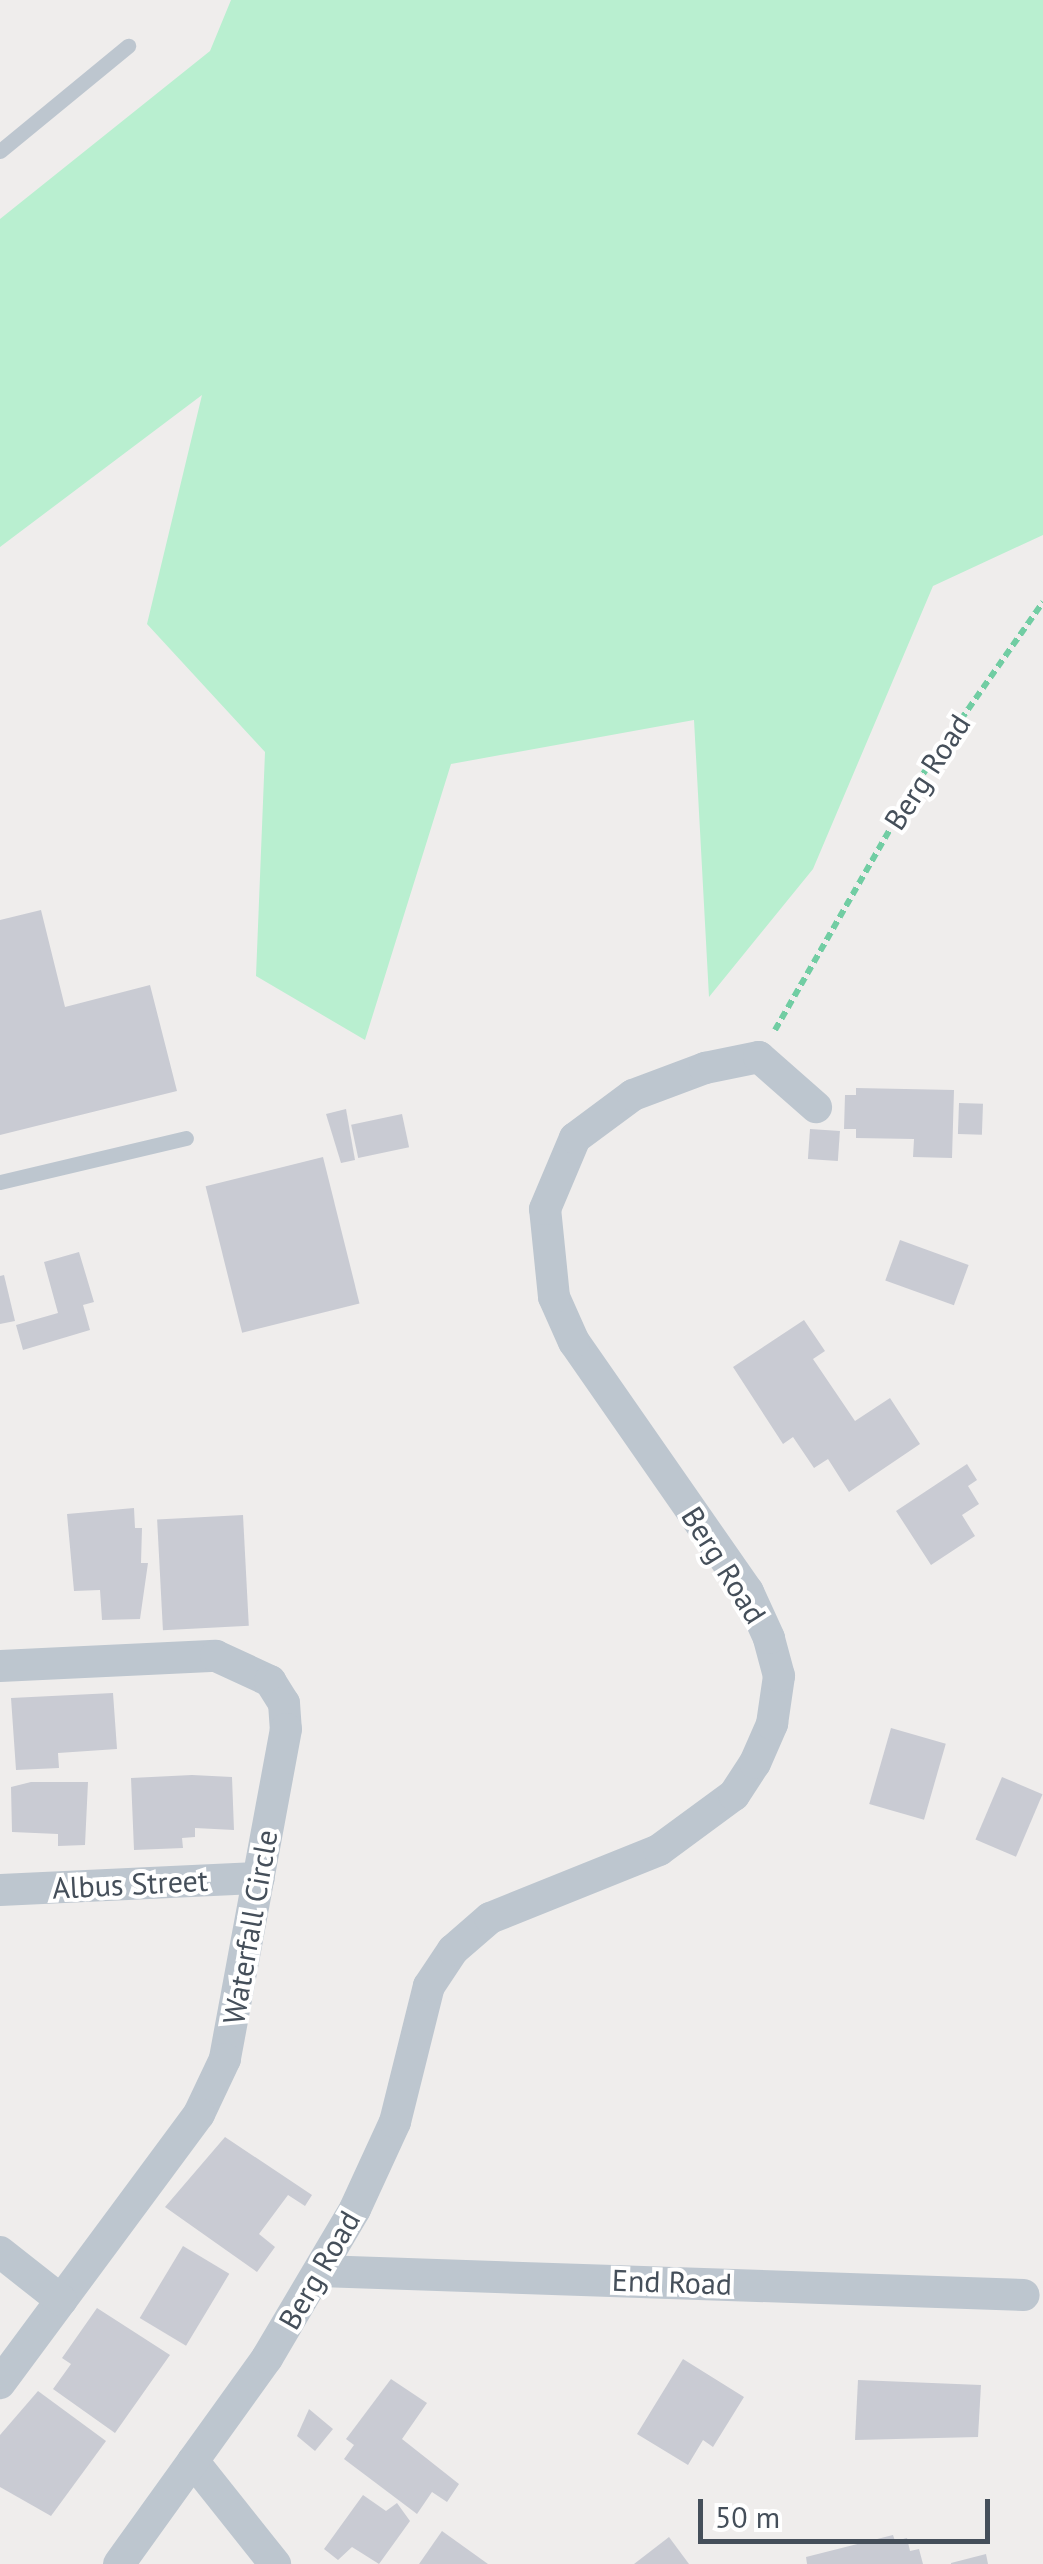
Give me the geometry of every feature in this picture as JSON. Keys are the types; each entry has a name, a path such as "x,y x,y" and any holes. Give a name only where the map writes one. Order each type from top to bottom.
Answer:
{"street":[{"path":"759,1057 816,1107"},
{"name":"Berg Road","path":"119,2564 194,2461 320,2271 383,2156 416,2021 452,1950 490,1918 658,1850 696,1826 734,1795 772,1724 779,1676 748,1592 574,1342 554,1298 544,1252 545,1209 575,1138 634,1095 705,1068 759,1057"},
{"name":"Waterfall Circle","path":"0,1666 216,1656 270,1682 284,1703 286,1728 226,2060 198,2114 0,2383"},
{"name":"Albus Street","path":"0,1890 260,1878"},
{"path":"0,2252 60,2300"},
{"name":"End Road","path":"320,2271 1024,2294"},
{"path":"194,2461 275,2564"}],"lane":[{"path":"0,152 128,46"},
{"path":"0,1182 186,1138"}],"path":[{"name":"Berg Road","path":"759,1057 916,784 1043,602"}],"green space":[{"path":"231,0 1043,0 1043,535 933,586 813,869 709,997 694,720 451,764 365,1040 256,976 265,752 147,624 202,395 0,547 0,219 210,51"}],"building":[{"path":"41,910 65,1007 150,985 177,1091 0,1135 0,920"},
{"path":"856,1088 954,1090 952,1158 913,1157 914,1139 856,1138 856,1129 844,1129 845,1095 856,1095"},
{"path":"959,1103 983,1104 982,1135 958,1134"},
{"path":"346,1109 355,1160 341,1163 326,1114"},
{"path":"402,1114 409,1147 358,1158 351,1125"},
{"path":"810,1129 840,1131 838,1161 808,1159"},
{"path":"323,1157 360,1304 242,1333 206,1186"},
{"path":"900,1240 969,1265 954,1305 885,1280"},
{"path":"79,1252 94,1302 83,1305 90,1330 23,1350 16,1325 58,1313 44,1262"},
{"path":"4,1275 15,1321 0,1324 0,1276"},
{"path":"804,1320 825,1351 813,1359 855,1421 890,1398 920,1444 849,1492 828,1459 814,1468 793,1437 783,1444 733,1367"},
{"path":"967,1464 977,1480 968,1486 979,1504 962,1515 975,1536 931,1565 896,1511"},
{"path":"134,1508 135,1528 142,1528 141,1563 148,1563 140,1619 102,1620 100,1590 74,1591 67,1514"},
{"path":"243,1515 249,1626 163,1630 157,1520"},
{"path":"113,1693 117,1749 58,1753 59,1768 16,1770 11,1698"},
{"path":"891,1728 946,1744 924,1820 869,1804"},
{"path":"232,1777 234,1830 195,1828 195,1837 182,1838 183,1848 134,1850 131,1778"},
{"path":"1002,1777 1043,1794 1016,1857 975,1840"},
{"path":"31,1782 88,1782 85,1845 58,1846 58,1834 12,1832 11,1787"},
{"path":"225,2137 312,2195 305,2206 288,2195 259,2234 275,2247 257,2272 165,2207"},
{"path":"183,2246 229,2274 186,2346 140,2318"},
{"path":"97,2308 170,2355 115,2433 53,2389 71,2364 62,2358"},
{"path":"683,2359 744,2397 713,2447 703,2440 688,2465 637,2434"},
{"path":"391,2379 427,2403 402,2439 459,2484 447,2502 432,2492 417,2514 344,2459 354,2445 346,2439"},
{"path":"858,2380 981,2385 978,2437 855,2440"},
{"path":"38,2391 106,2441 51,2516 0,2487 0,2435"},
{"path":"309,2409 333,2429 315,2451 297,2436"},
{"path":"363,2495 386,2511 397,2503 410,2521 379,2564 352,2547 338,2560 324,2549"},
{"path":"442,2531 488,2564 419,2564"},
{"path":"893,2535 895,2541 907,2538 910,2551 919,2549 923,2564 807,2564 806,2557"},
{"path":"669,2537 689,2564 634,2564"},
{"path":"986,2554 988,2564 951,2564 951,2563"}]}
